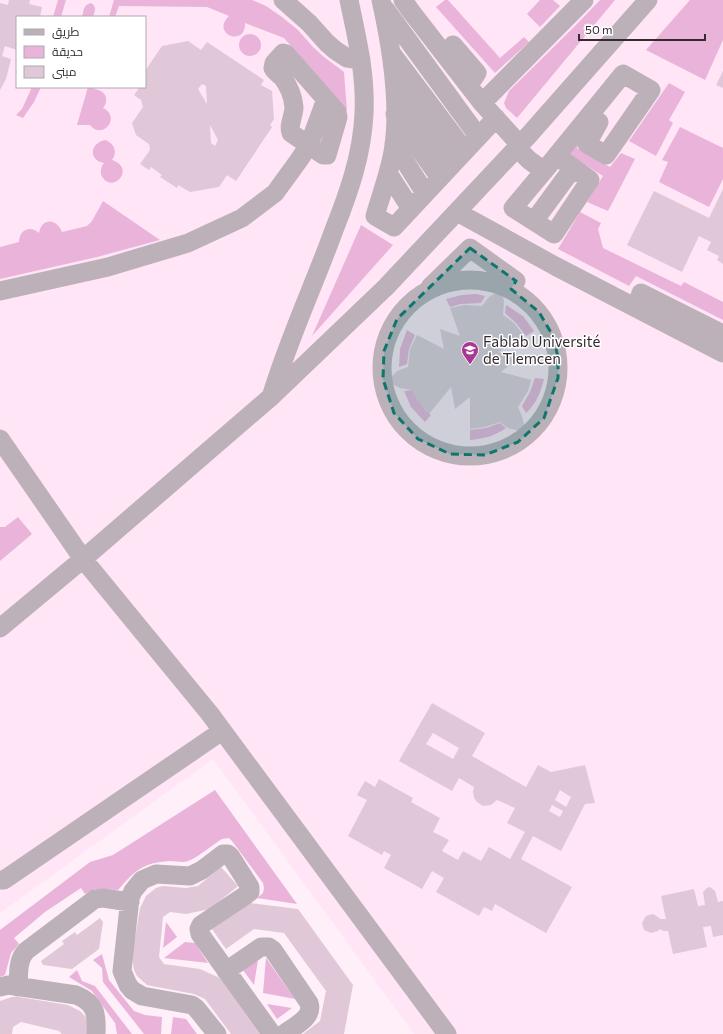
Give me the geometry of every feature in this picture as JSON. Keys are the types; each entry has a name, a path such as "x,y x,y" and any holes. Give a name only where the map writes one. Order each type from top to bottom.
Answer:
{"street":[{"path":"272,396 282,360 322,263 351,186 359,155 364,114 364,73 349,0"},
{"path":"403,0 425,28 434,22 476,73 469,85 482,103 496,118 529,160 544,171"},
{"path":"482,103 584,0"},
{"path":"0,628 83,559 272,396 386,287 518,146 648,0"},
{"path":"287,1 335,50 347,58 361,60"},
{"path":"381,2 387,26 395,83 396,114 394,144 382,195 406,215"},
{"path":"381,2 478,136"},
{"path":"390,51 459,158"},
{"path":"283,53 286,54 326,99 338,115 334,135 327,155 323,155 290,133 294,108 292,96 289,87 273,68 274,63 283,53"},
{"path":"395,83 459,158"},
{"path":"292,96 318,121 359,155"},
{"path":"0,291 108,267 188,242 242,218 275,193 309,145 326,99"},
{"path":"396,114 440,178"},
{"path":"557,156 573,168 534,221 513,208 588,117"},
{"path":"406,215 496,118"},
{"path":"394,144 426,193"},
{"path":"388,173 406,215"},
{"path":"457,212 555,266 723,353"},
{"path":"423,294 442,285 456,281 470,280 491,282 511,290 529,302 539,312 553,336 559,364 558,378 556,392 544,418 535,429 512,446 499,452 485,455 457,455 443,452 412,435 394,413 388,400 382,372 382,358 390,331 406,308 423,294 470,248 516,281 511,290"},
{"path":"386,287 406,308"},
{"path":"636,308 642,292 723,334"},
{"path":"0,440 83,559 222,731 447,1034"},
{"path":"1,880 222,731"},
{"path":"216,1034 192,1005 136,994 128,985 122,971 130,902 133,891 138,884 146,878 156,874 190,876 202,870 223,854 228,854 250,887 250,892 201,925 199,929 200,934 272,1034"},
{"path":"96,1034 96,1014 90,1003 84,998 76,995 9,987 21,958 31,947 25,938 79,900 84,907 95,899 102,898 130,902"},
{"path":"226,971 261,947 269,947 273,950 311,1007 306,1018 284,1034"}],"highlighted area":[{"path":"470,248 516,281 511,289 539,312 553,336 558,357 558,378 544,418 518,442 485,455 450,454 418,439 394,413 383,379 384,351 397,319"}],"shaded area":[{"path":"0,0 723,0 723,1034 414,1034 213,759 0,913"}],"green space":[{"path":"58,0 66,0 61,16 53,16"},
{"path":"114,0 252,0 266,6 282,17 298,30 324,57 344,72 347,111 284,38 245,23 244,31 240,35 235,37 230,36 226,33 224,28 224,22 229,16 207,7 119,6 115,16 109,16"},
{"path":"445,0 448,0 500,58 524,37 529,42 495,73 436,7"},
{"path":"540,0 553,0 560,6 540,27 527,14"},
{"path":"600,0 615,0 517,118 506,108 504,103 509,91"},
{"path":"690,0 723,0 723,40 705,80 646,50"},
{"path":"91,3 95,8 93,16 82,16 85,6"},
{"path":"250,34 258,37 261,45 258,53 250,56 242,53 239,45 242,37"},
{"path":"669,83 685,92 669,120 673,123 656,156 629,141"},
{"path":"32,88 41,88 34,102 23,118 16,115 22,109"},
{"path":"88,88 94,88 104,93 106,101 103,108 111,117 108,126 100,130 95,129 90,125 77,125"},
{"path":"680,127 723,148 723,179 709,207 659,182 668,162 662,160"},
{"path":"588,128 577,148 610,167 621,153 635,159 608,211 587,202 603,176 566,153"},
{"path":"105,140 113,145 115,154 112,160 119,164 123,173 121,178 112,183 103,178 101,170 104,163 95,159 93,155 96,144"},
{"path":"103,201 160,240 97,257 0,279 0,247 19,242 21,234 26,230 32,229 39,233 43,224 46,222 53,222 57,224 62,232 87,226 92,221"},
{"path":"580,212 601,223 598,229 603,248 681,286 684,282 723,302 723,320 636,276 629,286 558,249"},
{"path":"361,225 393,245 312,336"},
{"path":"476,294 485,296 481,303 461,304 450,307 446,299 462,295"},
{"path":"506,305 523,316 534,331 526,336 516,323 505,313"},
{"path":"407,330 415,335 409,349 407,364 399,367 400,349"},
{"path":"535,378 544,379 538,398 526,413 522,406 530,392"},
{"path":"413,390 425,410 431,415 425,422 411,407 404,391"},
{"path":"500,423 506,428 489,437 470,440 470,430 486,428"},
{"path":"18,517 32,534 0,561 0,527 5,527"},
{"path":"215,790 297,904 257,898 263,893 263,883 232,841 229,838 222,839 197,857 188,861 160,862 146,866 130,877 118,890 95,889 85,894 81,888 45,912 14,938 19,944 11,953 5,975 0,977 0,930 90,862 113,855"},
{"path":"166,922 177,937 163,948"},
{"path":"185,942 195,943 208,963 164,958"},
{"path":"102,954 109,980 134,1011 145,1015 162,1017 161,1034 144,1034 103,982 102,968 93,960"},
{"path":"266,958 295,999 263,993"},
{"path":"258,960 254,985 243,970"},
{"path":"77,970 82,981 95,986 132,1034 117,1034 115,1023 92,991 69,977"},
{"path":"267,1004 292,1008 277,1019"},
{"path":"173,1017 186,1019 197,1034 171,1034"}],"building":[{"path":"9,0 30,0 29,4 42,7 40,16 16,16 16,50 5,46 2,56 11,59 6,79 0,90 0,3 8,5"},
{"path":"188,41 201,50 207,42 264,80 261,85 272,91 274,119 270,125 272,127 236,181 227,175 219,187 190,192 178,185 177,188 160,177 162,175 151,167 149,170 140,164 150,150 149,144 136,135 132,123 143,107 141,100 134,95 139,88 146,88 146,70 162,46","holes":["202,84 206,86 207,104 198,89","210,125 218,140 215,146 211,143"]},
{"path":"723,71 723,88 716,85"},
{"path":"723,189 723,264 717,260 719,256 707,250 711,242 699,236 682,272 627,245 654,191 709,218"},
{"path":"501,290 504,301 503,315 514,323 524,336 498,352 516,360 501,372 531,380 528,391 518,407 524,424 523,432 508,428 500,422 485,427 470,429 470,397 455,409 451,387 429,414 411,390 400,388 387,381 397,371 408,367 410,349 417,335 444,349 440,329 460,336 450,308 464,305 482,306 489,297"},
{"path":"432,703 485,733 472,756 526,787 538,765 551,772 585,765 595,803 585,804 561,851 533,836 521,859 572,887 546,933 495,904 492,911 484,907 479,916 436,892 444,878 432,871 422,889 384,868 391,855 384,851 382,855 348,836 367,800 357,795 365,781 375,787 379,779 413,798 411,802 440,818 433,832 449,840 442,851 458,860 463,851 481,861 489,847 510,859 525,832 507,823 515,808 497,800 491,805 483,806 474,798 474,787 459,778 452,791 399,761","holes":["433,733 459,748 453,759 426,744","560,790 571,797 566,807 555,800","552,805 563,811 560,817 549,811"]},
{"path":"221,867 238,886 210,909 186,914 170,912 163,917 159,957 164,964 200,969 222,979 262,1034 231,1034 205,999 194,994 147,985 137,976 134,970 132,957 140,908 146,896 156,888 163,886 186,888 198,886"},
{"path":"710,887 715,891 718,902 723,901 723,935 713,937 711,926 703,927 707,947 673,954 668,931 663,931 660,929 651,933 644,930 642,923 646,916 653,914 661,919 666,919 661,896 694,889 698,906 705,905 703,892"},
{"path":"249,903 298,909 353,985 344,1034 303,1034 320,1021 326,991 284,933 254,929 226,949 212,929"},
{"path":"100,918 103,922 99,949 72,969 43,965 41,961 64,944 62,941 75,932 77,935"},
{"path":"12,997 68,1005 80,1011 85,1016 88,1022 89,1034 62,1034 59,1031 21,1022 13,1027 12,1034 0,1034 0,1001"}],"place":[{"name":"Fablab Université de Tlemcen","path":"470,365"}]}
